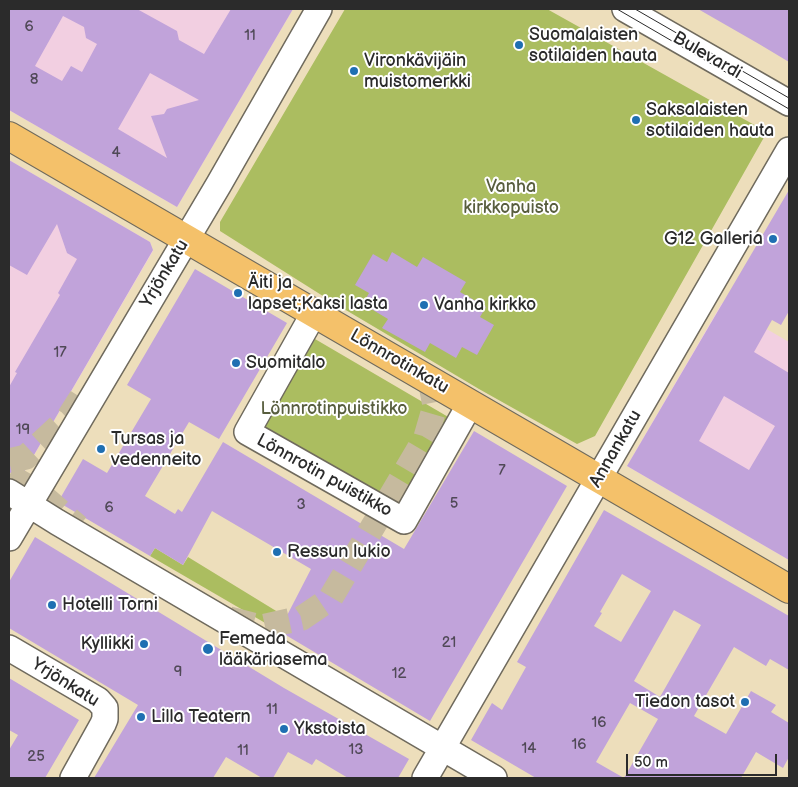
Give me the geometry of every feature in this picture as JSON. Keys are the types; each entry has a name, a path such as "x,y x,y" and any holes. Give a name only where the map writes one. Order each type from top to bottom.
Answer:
{"main road":[{"name":"Lönnrotinkatu","path":"9,136 789,590"}],"street":[{"name":"Yrjönkatu","path":"9,538 18,498 186,238 319,9"},
{"name":"Bulevardi","path":"625,9 789,103"},
{"name":"Annankatu","path":"425,778 789,150"},
{"name":"Lönnrotin puistikko","path":"314,312 247,432 404,521 470,404"},
{"path":"18,498 494,778"},
{"name":"Yrjönkatu","path":"9,648 98,700 104,708 105,719 103,724 73,778"}],"shaded area":[{"path":"9,9 293,9 177,207 9,110"},
{"path":"9,160 150,242 153,251 20,479 9,472"},
{"path":"722,303 789,342 789,560 627,466"}],"green space":[{"name":"Vanha kirkkopuisto","path":"345,9 547,9 767,132 595,436 577,444 479,389 334,303 220,231 220,222"},
{"name":"Lönnrotinpuistikko","path":"315,339 450,418 399,506 263,428"},
{"path":"155,548 183,565 188,557 286,617 279,631 150,556"}],"building":[{"path":"9,9 137,9 177,31 179,40 204,54 231,9 293,9 177,207 9,110","holes":["63,16 84,27 86,38 97,44 82,72 71,66 62,81 35,66","150,73 199,100 167,109 164,114 151,116 167,158 118,129"]},
{"path":"698,9 789,9 789,62 759,44"},
{"path":"9,160 150,242 153,250 20,479 9,472 9,387 17,373 15,372 60,295 58,293 77,259 67,253 57,224 27,275 9,265"},
{"path":"789,190 789,311 781,325 772,320 754,352 789,373 789,560 627,466","holes":["724,396 775,426 749,470 699,441"]},
{"name":"Vanha kirkko","path":"392,252 417,267 423,257 466,282 460,292 486,307 480,317 494,325 477,355 462,347 456,358 430,343 425,352 382,328 388,319 363,304 369,293 355,285 373,254 387,262"},
{"path":"195,269 287,323 219,439 189,422 145,496 175,514 178,509 182,512 223,442 404,549 474,431 567,486 430,721 279,631 311,569 212,511 183,565 155,548 150,556 58,502 83,459 107,473 151,399 127,385"},
{"path":"604,510 789,616 789,670 770,659 766,666 734,647 694,716 726,734 751,691 776,705 771,712 789,723 789,757 783,768 756,752 741,778 624,778 536,778 471,740 492,703 502,710 526,667 517,662","holes":["622,574 651,591 621,642 594,626","674,610 701,625 660,697 634,681","630,703 658,719 624,778 596,762"]},
{"path":"35,537 284,688 409,759 398,778 348,778 316,759 312,765 288,752 273,778 262,778 226,757 213,778 94,778 138,705 9,628 9,582"},
{"path":"9,678 79,720 45,778 9,778 9,750 18,735 9,730"}],"tunnel":[{"path":"229,619 261,627 302,618 330,599 426,437 435,406 431,385 419,371"},
{"path":"9,461 26,457 69,417 83,395"},
{"path":"9,476 39,493 78,527"}],"tram line":[{"path":"617,9 789,109"},
{"path":"635,9 789,98"}],"place":[{"name":"Suomalaisten sotilaiden hauta","path":"519,45"},
{"name":"Vironkävijäin muistomerkki","path":"354,71"},
{"name":"Saksalaisten sotilaiden hauta","path":"636,120"},
{"name":"G12 Galleria","path":"773,239"},
{"name":"Äiti ja lapset;Kaksi lasta","path":"238,293"},
{"name":"Vanha kirkko","path":"424,305"},
{"name":"Suomitalo","path":"236,363"},
{"name":"Tursas ja vedenneito","path":"101,449"},
{"name":"Ressun lukio","path":"277,552"},
{"name":"Hotelli Torni","path":"52,605"},
{"name":"Kyllikki","path":"144,644"},
{"name":"Femeda lääkäriasema","path":"208,649"},
{"name":"Tiedon tasot","path":"745,702"},
{"name":"Lilla Teatern","path":"141,717"},
{"name":"Ykstoista","path":"284,729"}]}
